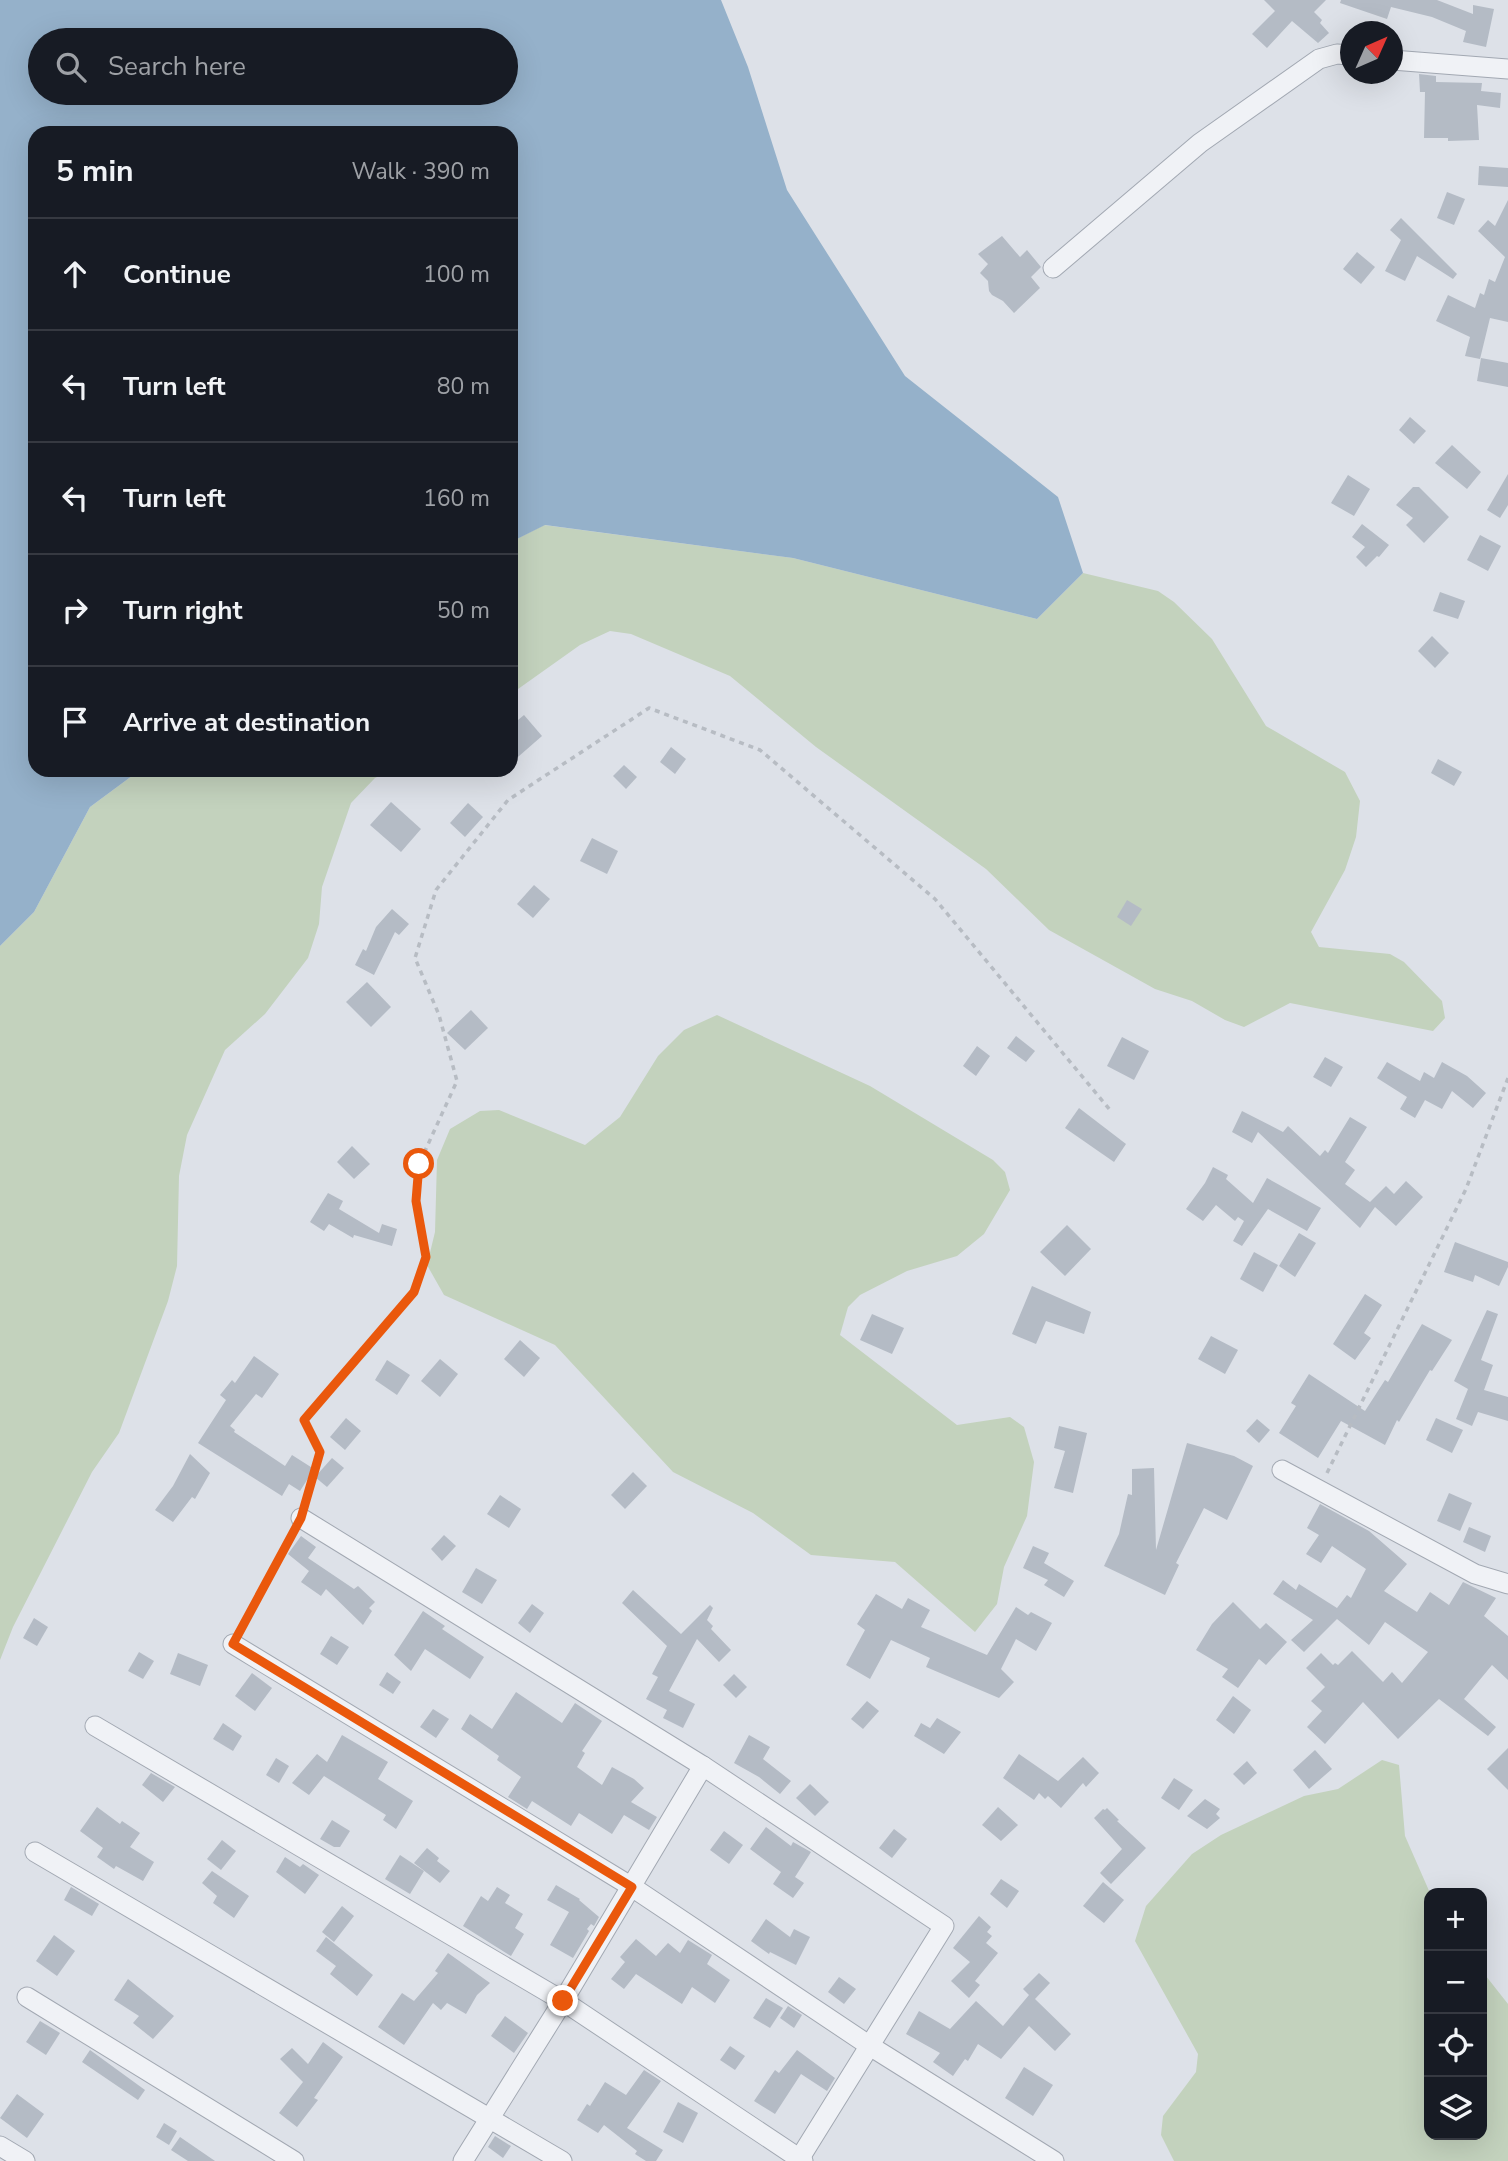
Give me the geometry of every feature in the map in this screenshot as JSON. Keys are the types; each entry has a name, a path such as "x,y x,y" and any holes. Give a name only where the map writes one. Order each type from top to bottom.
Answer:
{"street":[{"path":"1053,268 1200,143 1319,59 1340,54"},
{"path":"1403,62 1508,69"},
{"path":"1282,1470 1475,1574 1508,1584"},
{"path":"95,1726 563,2001 800,2160 944,1926 703,1766 301,1518"},
{"path":"233,1644 632,1887 870,2046 1054,2161"},
{"path":"463,2161 563,2001 703,1766"},
{"path":"35,1852 562,2161"},
{"path":"27,1997 294,2161"},
{"path":"0,2146 24,2161"}],"path":[{"path":"233,1644 301,1518 320,1452 304,1420 414,1292 426,1257 416,1201 419,1164 457,1081 439,1015 415,958 436,890 508,800 649,708 760,750 935,899 1110,1110"},
{"path":"1319,1490 1466,1189 1508,1078"}],"green space":[{"path":"544,525 793,558 1037,619 1083,573 1158,591 1174,602 1212,639 1266,726 1345,772 1360,801 1356,837 1345,870 1311,932 1319,947 1390,954 1404,962 1442,1001 1445,1018 1433,1031 1290,1003 1244,1027 1225,1020 1192,1001 1155,989 1049,930 986,869 816,747 730,676 631,634 610,631 580,645 518,689 518,538"},
{"path":"131,777 377,777 351,803 322,887 319,924 308,958 265,1014 225,1050 187,1135 179,1176 177,1266 168,1301 119,1433 92,1472 13,1627 0,1660 0,946 34,912 90,807"},
{"path":"717,1015 870,1086 993,1160 1005,1172 1010,1190 984,1234 957,1256 907,1271 860,1295 848,1307 840,1335 957,1425 1010,1417 1024,1427 1034,1462 1027,1516 1004,1567 997,1604 975,1632 895,1562 811,1555 753,1513 673,1472 555,1345 444,1295 427,1265 435,1232 437,1160 450,1129 480,1111 499,1110 585,1145 620,1117 658,1056 684,1030"},
{"path":"1382,1760 1399,1765 1405,1836 1428,1888 1424,1888 1424,2140 1487,2140 1487,1977 1508,2004 1508,2161 1174,2161 1161,2135 1163,2116 1196,2072 1198,2054 1135,1941 1146,1906 1192,1854 1221,1835 1304,1796 1338,1789"}],"water":[{"path":"0,0 721,0 748,67 787,190 905,376 1058,497 1083,573 1037,619 793,558 545,525 518,538 518,126 28,126 28,777 131,777 90,807 34,912 0,946"}],"building":[{"path":"1264,0 1326,0 1314,12 1329,33 1318,43 1292,21 1267,48 1252,34 1275,11"},
{"path":"1341,0 1437,0 1473,14 1473,5 1494,9 1486,47 1463,42 1466,31 1432,17 1391,7 1387,19 1340,3"},
{"path":"1419,74 1436,76 1436,82 1482,83 1481,91 1501,93 1500,108 1477,105 1479,140 1448,141 1448,138 1424,138 1425,92 1420,92"},
{"path":"1479,166 1508,168 1508,187 1478,185"},
{"path":"1447,192 1465,199 1454,225 1437,218"},
{"path":"1508,200 1508,322 1490,318 1480,359 1465,356 1470,337 1436,321 1448,295 1475,308 1480,293 1484,295 1489,279 1495,282 1505,257 1478,231 1488,220 1495,226"},
{"path":"1401,218 1457,274 1453,279 1417,256 1405,281 1385,271 1401,240 1390,230"},
{"path":"1002,236 1020,257 1027,250 1041,267 1031,277 1040,288 1014,313 1003,301 992,295 988,281 980,273 988,264 978,254"},
{"path":"1357,252 1375,267 1361,284 1343,269"},
{"path":"1481,358 1508,363 1508,387 1477,381"},
{"path":"1410,417 1426,431 1414,444 1399,430"},
{"path":"1452,445 1481,472 1467,489 1435,463"},
{"path":"1508,474 1508,505 1500,518 1487,510"},
{"path":"1348,475 1370,489 1354,516 1331,503"},
{"path":"1413,487 1419,487 1449,517 1424,543 1406,525 1413,518 1396,505"},
{"path":"1362,524 1389,545 1366,567 1356,557 1365,547 1352,537"},
{"path":"1480,535 1501,546 1488,571 1467,560"},
{"path":"1440,592 1465,601 1458,619 1433,611"},
{"path":"1432,636 1449,653 1435,668 1418,651"},
{"path":"524,715 542,736 518,757 518,720"},
{"path":"671,747 686,759 675,774 660,762"},
{"path":"1438,759 1462,772 1454,786 1431,773"},
{"path":"624,765 637,777 626,789 613,776"},
{"path":"391,802 421,829 401,852 370,825"},
{"path":"468,803 483,817 465,837 450,823"},
{"path":"592,838 618,851 607,874 580,861"},
{"path":"534,885 550,899 533,918 517,904"},
{"path":"1127,900 1142,909 1131,926 1117,917"},
{"path":"392,909 409,924 399,935 395,932 374,975 355,965 363,949 366,951 376,927"},
{"path":"367,982 391,1007 371,1027 346,1002"},
{"path":"471,1010 488,1028 465,1050 447,1033"},
{"path":"1016,1036 1035,1051 1026,1062 1007,1048"},
{"path":"1122,1037 1149,1051 1134,1080 1107,1066"},
{"path":"977,1046 990,1056 976,1076 963,1066"},
{"path":"1325,1057 1343,1067 1331,1087 1313,1077"},
{"path":"1387,1062 1420,1081 1424,1072 1434,1078 1442,1062 1467,1076 1486,1093 1473,1108 1452,1091 1442,1109 1425,1100 1415,1118 1400,1109 1407,1097 1377,1078"},
{"path":"1079,1108 1126,1144 1114,1162 1065,1128"},
{"path":"1242,1111 1283,1132 1288,1126 1320,1156 1325,1150 1328,1153 1350,1117 1367,1127 1345,1162 1355,1170 1345,1184 1370,1202 1386,1186 1394,1194 1406,1181 1423,1197 1396,1226 1375,1207 1360,1228 1258,1132 1252,1143 1232,1132"},
{"path":"352,1146 370,1164 354,1179 337,1162"},
{"path":"1213,1167 1228,1175 1226,1179 1253,1203 1267,1178 1321,1208 1307,1231 1268,1209 1242,1246 1233,1241 1244,1221 1238,1217 1235,1221 1216,1205 1203,1221 1186,1209"},
{"path":"328,1193 343,1201 339,1209 379,1233 382,1224 397,1229 392,1246 354,1235 353,1238 329,1224 324,1231 310,1222"},
{"path":"1067,1225 1091,1249 1065,1276 1040,1252"},
{"path":"1299,1233 1316,1243 1295,1277 1279,1266"},
{"path":"1455,1242 1508,1262 1499,1286 1475,1275 1473,1282 1444,1272"},
{"path":"1254,1252 1278,1265 1263,1292 1240,1279"},
{"path":"1032,1286 1091,1312 1084,1334 1046,1321 1036,1344 1012,1334"},
{"path":"1365,1294 1382,1305 1364,1333 1371,1338 1355,1360 1333,1344"},
{"path":"1487,1310 1498,1314 1481,1360 1493,1365 1484,1390 1508,1397 1508,1421 1478,1412 1472,1426 1456,1419 1468,1389 1454,1381"},
{"path":"872,1314 904,1328 892,1354 860,1340"},
{"path":"1422,1324 1452,1340 1432,1371 1430,1370 1399,1422 1397,1420 1385,1445 1341,1421 1318,1458 1279,1433 1296,1406 1291,1403 1309,1374 1365,1411 1385,1380 1388,1382"},
{"path":"1211,1336 1238,1350 1225,1374 1198,1359"},
{"path":"520,1340 540,1358 524,1377 504,1359"},
{"path":"254,1356 279,1374 262,1398 256,1394 230,1426 234,1432 285,1466 292,1455 314,1469 300,1491 289,1484 282,1496 198,1443 226,1400 220,1395 232,1380 235,1383"},
{"path":"440,1359 458,1374 440,1397 421,1381"},
{"path":"387,1360 410,1375 397,1395 375,1380"},
{"path":"346,1418 361,1431 345,1450 330,1437"},
{"path":"1436,1418 1463,1430 1452,1453 1426,1440"},
{"path":"1257,1419 1270,1430 1259,1443 1246,1431"},
{"path":"1059,1426 1087,1433 1073,1493 1054,1488 1065,1451 1054,1448"},
{"path":"1187,1443 1234,1456 1253,1466 1227,1520 1204,1508 1176,1563 1179,1565 1165,1595 1104,1566 1119,1534 1128,1494 1132,1495 1132,1469 1154,1468 1156,1550"},
{"path":"190,1454 210,1473 195,1499 192,1497 173,1522 155,1510 173,1486"},
{"path":"332,1458 344,1468 327,1487 315,1477"},
{"path":"633,1472 647,1486 625,1509 611,1495"},
{"path":"1449,1493 1472,1503 1460,1531 1437,1521"},
{"path":"500,1495 521,1509 509,1528 487,1514"},
{"path":"1320,1504 1369,1531 1407,1564 1384,1591 1417,1612 1430,1592 1449,1605 1463,1582 1496,1598 1484,1616 1508,1636 1508,1680 1492,1665 1464,1699 1496,1727 1488,1736 1439,1699 1398,1739 1363,1702 1325,1744 1307,1727 1322,1711 1311,1701 1325,1687 1306,1668 1321,1653 1333,1665 1338,1665 1352,1651 1383,1682 1392,1672 1402,1683 1428,1652 1385,1622 1369,1645 1337,1619 1304,1652 1291,1640 1313,1620 1273,1594 1283,1580 1296,1590 1299,1584 1337,1608 1347,1595 1351,1598 1366,1569 1332,1546 1321,1563 1306,1554 1319,1535 1307,1528"},
{"path":"1469,1527 1491,1536 1485,1552 1463,1542"},
{"path":"444,1535 456,1546 442,1561 431,1549"},
{"path":"301,1536 316,1547 308,1558 354,1589 358,1586 375,1602 369,1608 372,1611 363,1625 326,1589 321,1596 301,1582 309,1571 288,1554"},
{"path":"1033,1546 1049,1553 1044,1563 1074,1581 1064,1597 1044,1585 1048,1580 1023,1568"},
{"path":"476,1568 497,1580 482,1604 462,1592"},
{"path":"633,1590 681,1634 710,1605 713,1608 707,1620 713,1626 711,1629 731,1650 719,1662 697,1639 669,1691 695,1704 683,1728 663,1718 667,1710 646,1699 658,1677 652,1674 667,1646 622,1603"},
{"path":"876,1594 902,1609 908,1598 930,1610 921,1627 987,1655 1016,1607 1028,1615 1031,1612 1052,1623 1036,1651 1016,1639 1001,1669 1014,1682 999,1698 926,1667 930,1658 891,1640 870,1679 846,1665 865,1630 857,1624"},
{"path":"1233,1602 1260,1629 1266,1623 1287,1642 1266,1665 1259,1659 1238,1688 1222,1677 1228,1669 1196,1650 1212,1624"},
{"path":"532,1604 544,1613 530,1633 518,1623"},
{"path":"423,1611 445,1626 442,1629 484,1657 470,1679 425,1649 411,1671 394,1655"},
{"path":"34,1618 48,1627 37,1646 23,1638"},
{"path":"331,1636 349,1647 337,1665 320,1654"},
{"path":"139,1652 154,1661 143,1679 128,1671"},
{"path":"178,1653 208,1665 200,1686 170,1674"},
{"path":"387,1672 401,1682 393,1694 379,1685"},
{"path":"252,1673 272,1688 255,1711 235,1696"},
{"path":"734,1674 747,1687 736,1698 723,1685"},
{"path":"516,1692 562,1723 575,1703 602,1721 582,1751 585,1753 577,1767 602,1785 612,1767 634,1779 644,1788 631,1802 657,1817 649,1830 624,1815 612,1834 579,1813 571,1826 532,1801 527,1809 508,1797 521,1777 497,1760 499,1756 461,1729 470,1714 492,1729"},
{"path":"1233,1696 1251,1710 1234,1734 1216,1720"},
{"path":"867,1701 879,1711 863,1729 851,1719"},
{"path":"433,1709 449,1719 436,1738 420,1727"},
{"path":"937,1718 961,1732 944,1754 914,1736 921,1723 930,1728"},
{"path":"223,1723 242,1736 233,1751 213,1739"},
{"path":"342,1735 388,1762 378,1779 413,1801 396,1829 383,1820 386,1815 324,1776 309,1795 292,1783 317,1754 327,1762"},
{"path":"749,1735 770,1747 763,1759 791,1781 780,1794 759,1777 734,1763"},
{"path":"1508,1748 1508,1790 1487,1769"},
{"path":"1315,1750 1332,1769 1309,1789 1293,1770"},
{"path":"1019,1754 1058,1781 1083,1757 1099,1773 1086,1787 1083,1783 1061,1808 1048,1796 1045,1799 1039,1793 1034,1800 1003,1778"},
{"path":"276,1758 289,1766 279,1783 266,1775"},
{"path":"1247,1761 1257,1773 1244,1785 1233,1774"},
{"path":"151,1773 175,1787 163,1802 142,1785"},
{"path":"1174,1778 1193,1790 1179,1810 1161,1798"},
{"path":"810,1784 829,1802 815,1816 796,1798"},
{"path":"1205,1799 1220,1809 1216,1814 1220,1818 1207,1829 1187,1816"},
{"path":"97,1807 120,1824 122,1821 140,1833 130,1847 154,1862 143,1881 116,1866 114,1869 97,1857 103,1848 80,1831"},
{"path":"998,1807 1018,1825 1001,1841 982,1825"},
{"path":"1107,1808 1146,1848 1111,1884 1100,1873 1122,1849 1094,1818"},
{"path":"332,1820 350,1831 340,1847 334,1847 320,1839"},
{"path":"766,1827 791,1846 793,1842 811,1852 795,1877 804,1883 793,1898 773,1884 781,1872 750,1849"},
{"path":"894,1829 907,1839 892,1858 879,1848"},
{"path":"724,1831 743,1845 729,1864 710,1850"},
{"path":"222,1840 236,1851 221,1870 207,1859"},
{"path":"427,1848 439,1858 437,1861 450,1871 440,1883 414,1863"},
{"path":"400,1855 424,1871 410,1894 385,1879"},
{"path":"285,1857 300,1867 303,1864 319,1875 305,1894 276,1872"},
{"path":"212,1871 249,1896 234,1918 213,1903 217,1896 202,1883"},
{"path":"1001,1879 1019,1891 1007,1908 990,1894"},
{"path":"1103,1882 1124,1900 1104,1923 1083,1906"},
{"path":"556,1885 580,1899 599,1917 594,1926 591,1924 587,1929 589,1931 573,1958 550,1945 569,1912 547,1900"},
{"path":"71,1887 99,1904 92,1916 64,1900"},
{"path":"497,1887 510,1895 505,1903 523,1914 515,1928 524,1934 511,1956 463,1926 481,1896 488,1901"},
{"path":"342,1906 354,1916 334,1942 322,1932"},
{"path":"979,1916 991,1927 987,1932 992,1936 986,1943 998,1953 975,1981 980,1985 969,1998 951,1981 970,1962 953,1948"},
{"path":"766,1919 790,1937 794,1929 810,1937 796,1965 770,1952 769,1954 751,1941"},
{"path":"54,1935 75,1951 57,1976 36,1961"},
{"path":"326,1937 373,1975 357,1996 330,1974 336,1966 316,1951"},
{"path":"636,1939 656,1956 668,1943 680,1953 688,1940 712,1955 707,1964 730,1980 715,2003 692,1987 682,2004 636,1974 624,1989 611,1979 625,1962 620,1957"},
{"path":"448,1953 490,1983 477,1995 466,2014 447,2003 441,2010 433,2003 404,2045 378,2027 402,1993 414,2001 438,1973 435,1971"},
{"path":"1039,1973 1050,1983 1035,1999 1071,2034 1055,2051 1029,2026 1001,2059 978,2044 968,2061 965,2059 953,2076 933,2062 940,2053 906,2034 919,2011 950,2029 976,2001 1003,2026 1029,1995 1023,1989"},
{"path":"839,1977 856,1989 844,2004 828,1992"},
{"path":"128,1979 174,2016 153,2039 133,2023 139,2016 114,2000"},
{"path":"766,1998 783,2008 770,2028 753,2018"},
{"path":"788,2006 802,2015 794,2028 780,2018"},
{"path":"505,2016 528,2033 514,2053 491,2036"},
{"path":"40,2021 60,2033 46,2055 26,2042"},
{"path":"323,2042 343,2057 314,2098 318,2100 297,2127 279,2113 303,2082 280,2059 292,2048 308,2064"},
{"path":"730,2046 745,2056 735,2070 720,2060"},
{"path":"90,2050 145,2090 138,2100 82,2062"},
{"path":"797,2050 835,2078 827,2091 801,2074 775,2114 754,2101 775,2070 779,2073"},
{"path":"1024,2067 1053,2085 1033,2116 1005,2098"},
{"path":"644,2070 661,2081 627,2128 663,2150 656,2161 646,2161 635,2154 637,2151 604,2125 598,2133 577,2120 587,2104 590,2106 605,2082 626,2095"},
{"path":"17,2094 44,2114 27,2138 0,2118"},
{"path":"678,2102 698,2113 683,2143 663,2132"},
{"path":"164,2123 177,2131 169,2145 156,2137"},
{"path":"495,2136 511,2146 503,2158 488,2147"},
{"path":"180,2137 215,2161 188,2161 171,2150"}],"route":[{"path":"419,1164 416,1201 426,1257 414,1292 304,1420 320,1452 301,1518 233,1644 632,1887 563,2001"}]}
